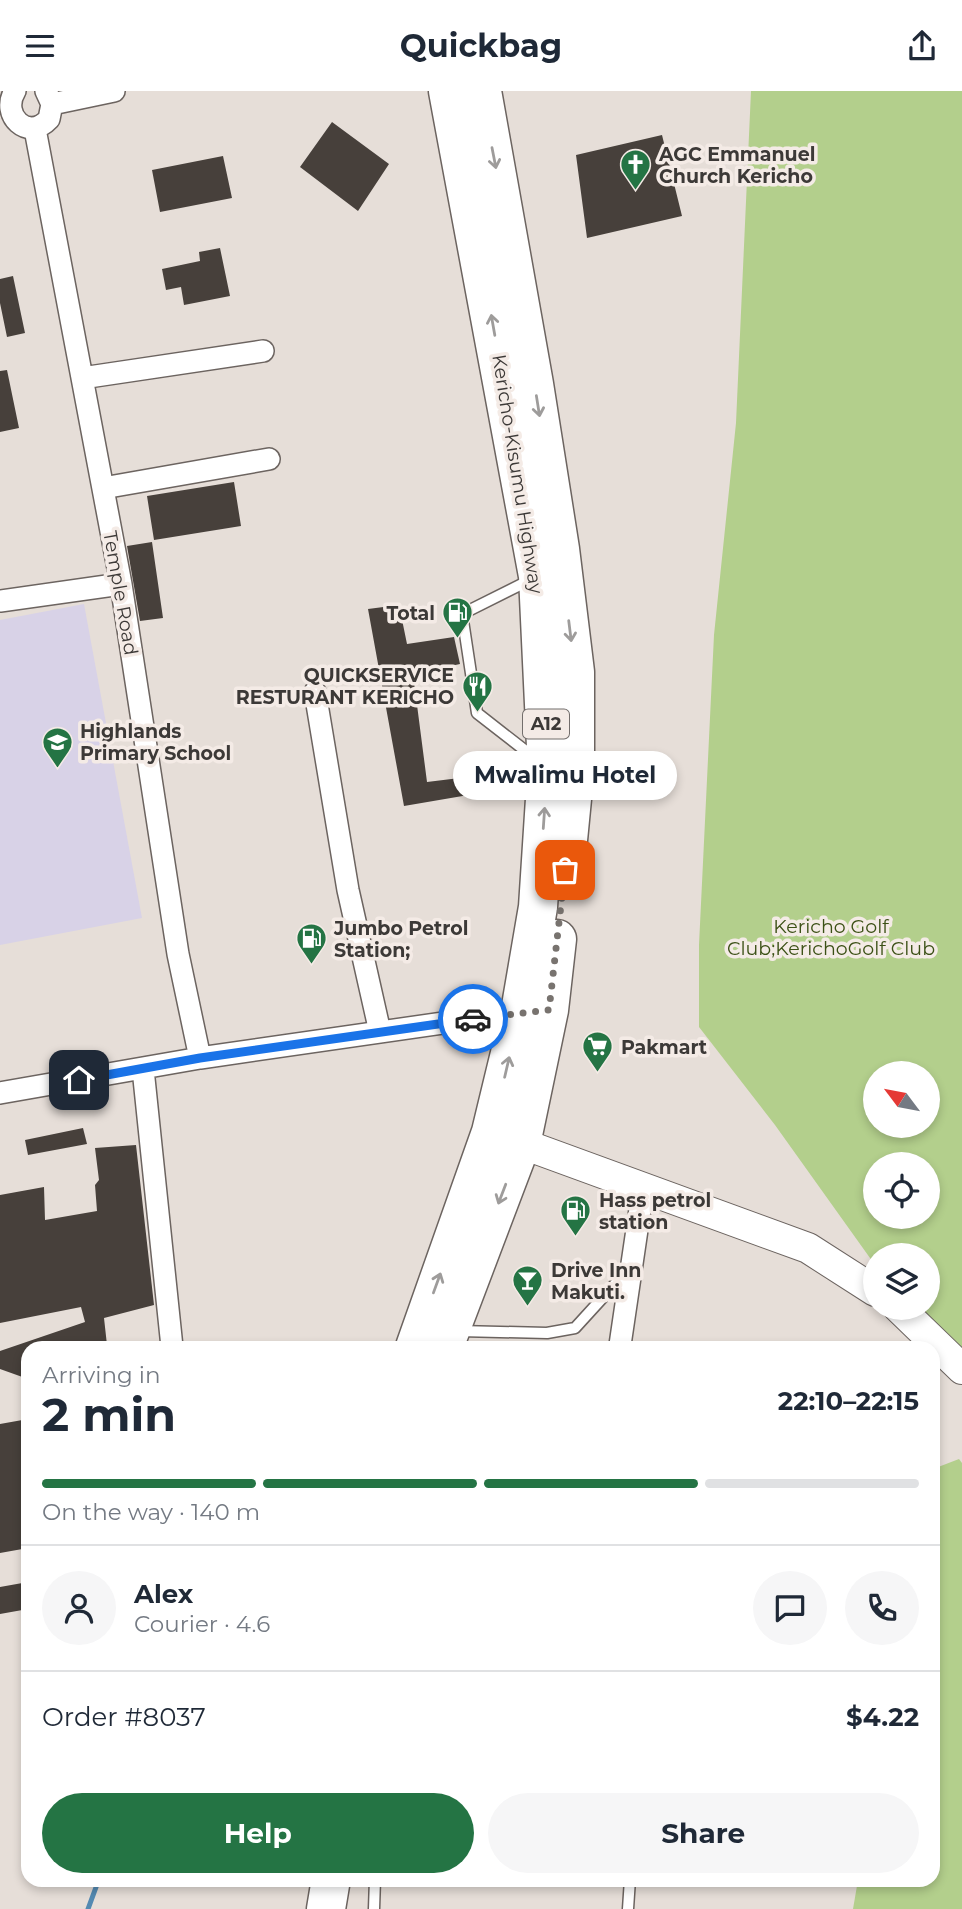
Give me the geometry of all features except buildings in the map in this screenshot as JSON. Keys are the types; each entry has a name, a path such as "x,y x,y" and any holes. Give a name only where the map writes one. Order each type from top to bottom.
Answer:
{"highway":[{"name":"Kericho-Kisumu Highway","path":"448,91 538,576 547,768 534,1011"},
{"name":"Kericho-Kisumu Highway","path":"446,1339 506,1138 534,1011 575,768 575,672 560,549 482,91"},
{"name":"Kericho-Kisumu Highway","path":"418,1341 506,1138"},
{"path":"326,1909 330,1887"}],"street":[{"path":"8,104 20,127 35,129 49,119 49,97 114,91"},
{"name":"Temple Road","path":"35,129 121,584 178,954 200,1058"},
{"path":"82,379 263,351"},
{"path":"103,488 269,459"},
{"path":"0,601 121,584"},
{"path":"315,692 348,890 380,1032"},
{"path":"0,1093 200,1058 534,1011"},
{"path":"142,1069 171,1341"},
{"path":"506,1138 808,1248 863,1283"},
{"path":"621,1341 643,1189"},
{"path":"911,1320 933,1341"},
{"path":"940,1348 962,1369"}],"lane":[{"path":"538,576 462,614 477,713 547,768"},
{"path":"446,1339 547,1333 575,1328 632,1265"},
{"path":"374,1909 375,1887"},
{"path":"628,1909 629,1887"}],"shaded area":[{"name":"Highlands Primary School","path":"84,604 142,918 0,945 0,620"}],"green space":[{"name":"Kericho Golf Club;KerichoGolf Club","path":"751,91 962,91 962,1364 924,1320 940,1320 940,1243 863,1243 863,1248 775,1125 699,1027 699,945 714,635 736,423"},
{"path":"959,1459 962,1463 962,1909 853,1909 857,1887 940,1887 940,1466"}],"waterway":[{"path":"88,1909 96,1887"}],"way so far":[{"path":"473,1019 549,1010 565,870"}],"place":[{"name":"AGC Emmanuel Church Kericho","path":"636,192"},
{"name":"Total","path":"458,640"},
{"name":"QUICKSERVICE RESTURANT KERICHO","path":"477,713"},
{"name":"Highlands Primary School","path":"57,769"},
{"name":"Mwalimu Hotel","path":"565,870"},
{"name":"Jumbo Petrol Station;","path":"311,966"},
{"name":"Pakmart","path":"598,1074"},
{"name":"Hass petrol station","path":"576,1238"},
{"name":"Drive Inn Makuti.","path":"528,1308"}],"route":[{"path":"79,1080 200,1058 473,1019"}]}
